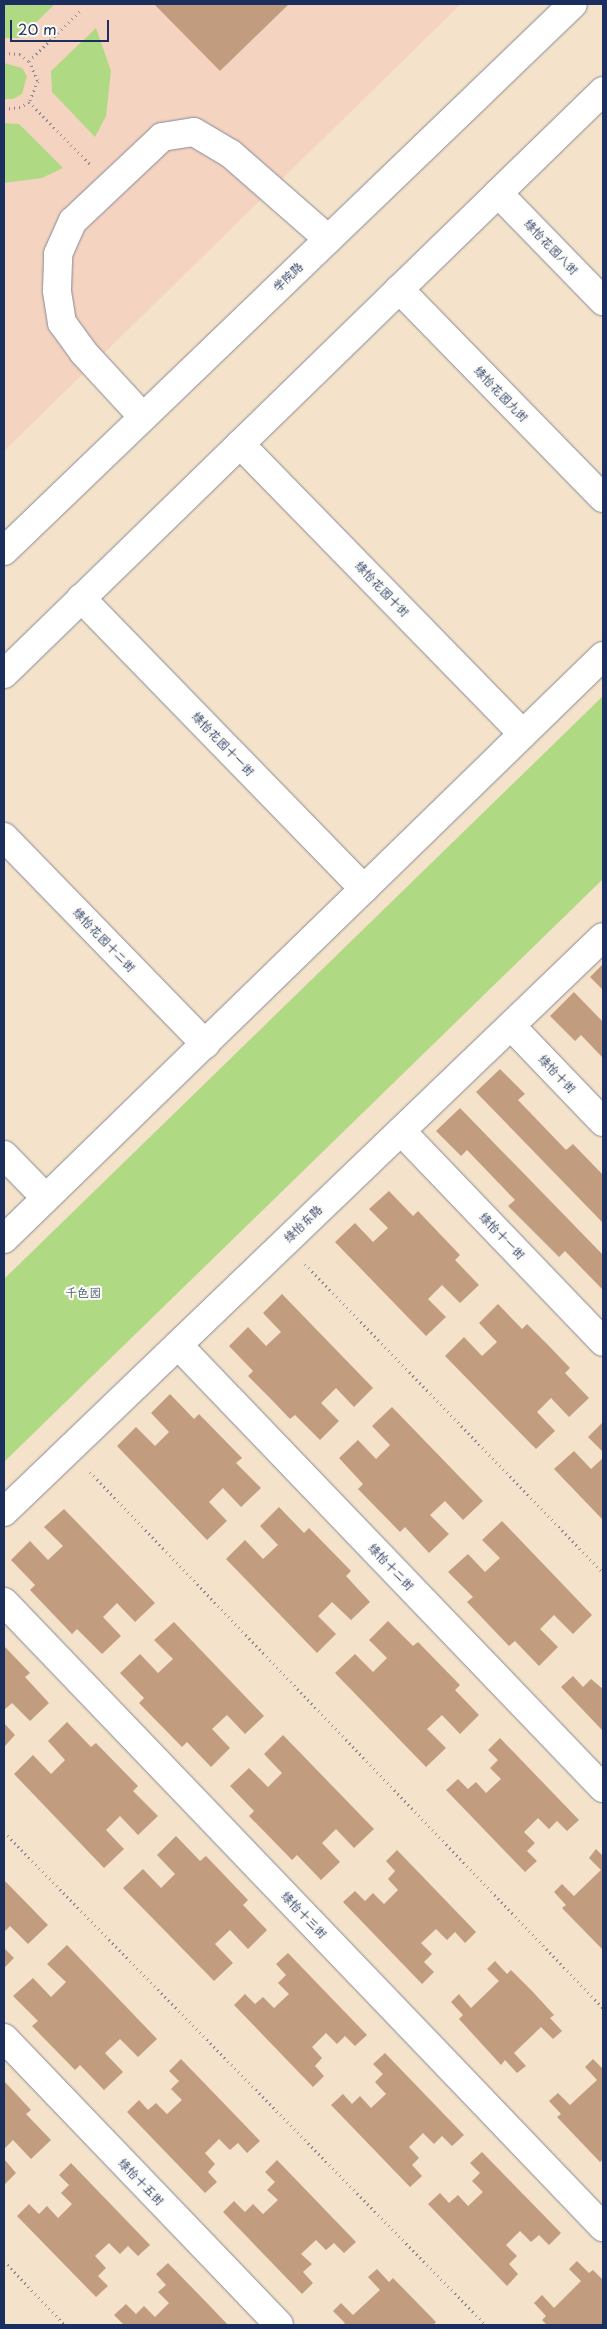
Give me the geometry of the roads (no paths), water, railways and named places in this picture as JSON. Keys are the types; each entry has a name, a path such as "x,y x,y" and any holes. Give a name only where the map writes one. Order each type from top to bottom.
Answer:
{"street":[{"name":"学院路","path":"4,551 573,4"},
{"path":"4,674 498,193 601,97"},
{"path":"143,417 84,353 62,323 57,290 58,254 73,221 162,137 194,132 231,154 328,239"},
{"name":"绿怡花园八街","path":"498,193 603,301"},
{"name":"绿怡花园九街","path":"400,289 603,498"},
{"name":"绿怡花园十街","path":"240,444 523,734"},
{"name":"绿怡花园十一街","path":"81,598 364,889"},
{"path":"4,1239 603,656"},
{"name":"绿怡花园十二街","path":"4,837 205,1044"},
{"name":"绿怡东路","path":"4,1512 603,937"},
{"name":"绿怡十街","path":"511,1026 603,1122"},
{"name":"绿怡十一街","path":"401,1131 603,1342"},
{"path":"4,1155 46,1198"},
{"name":"绿怡十二街","path":"178,1345 603,1788"},
{"name":"绿怡十三街","path":"4,1602 603,2227"},
{"name":"绿怡十五街","path":"4,2038 279,2325"}],"park label":[{"name":"千色园","path":"83,1293"}]}
